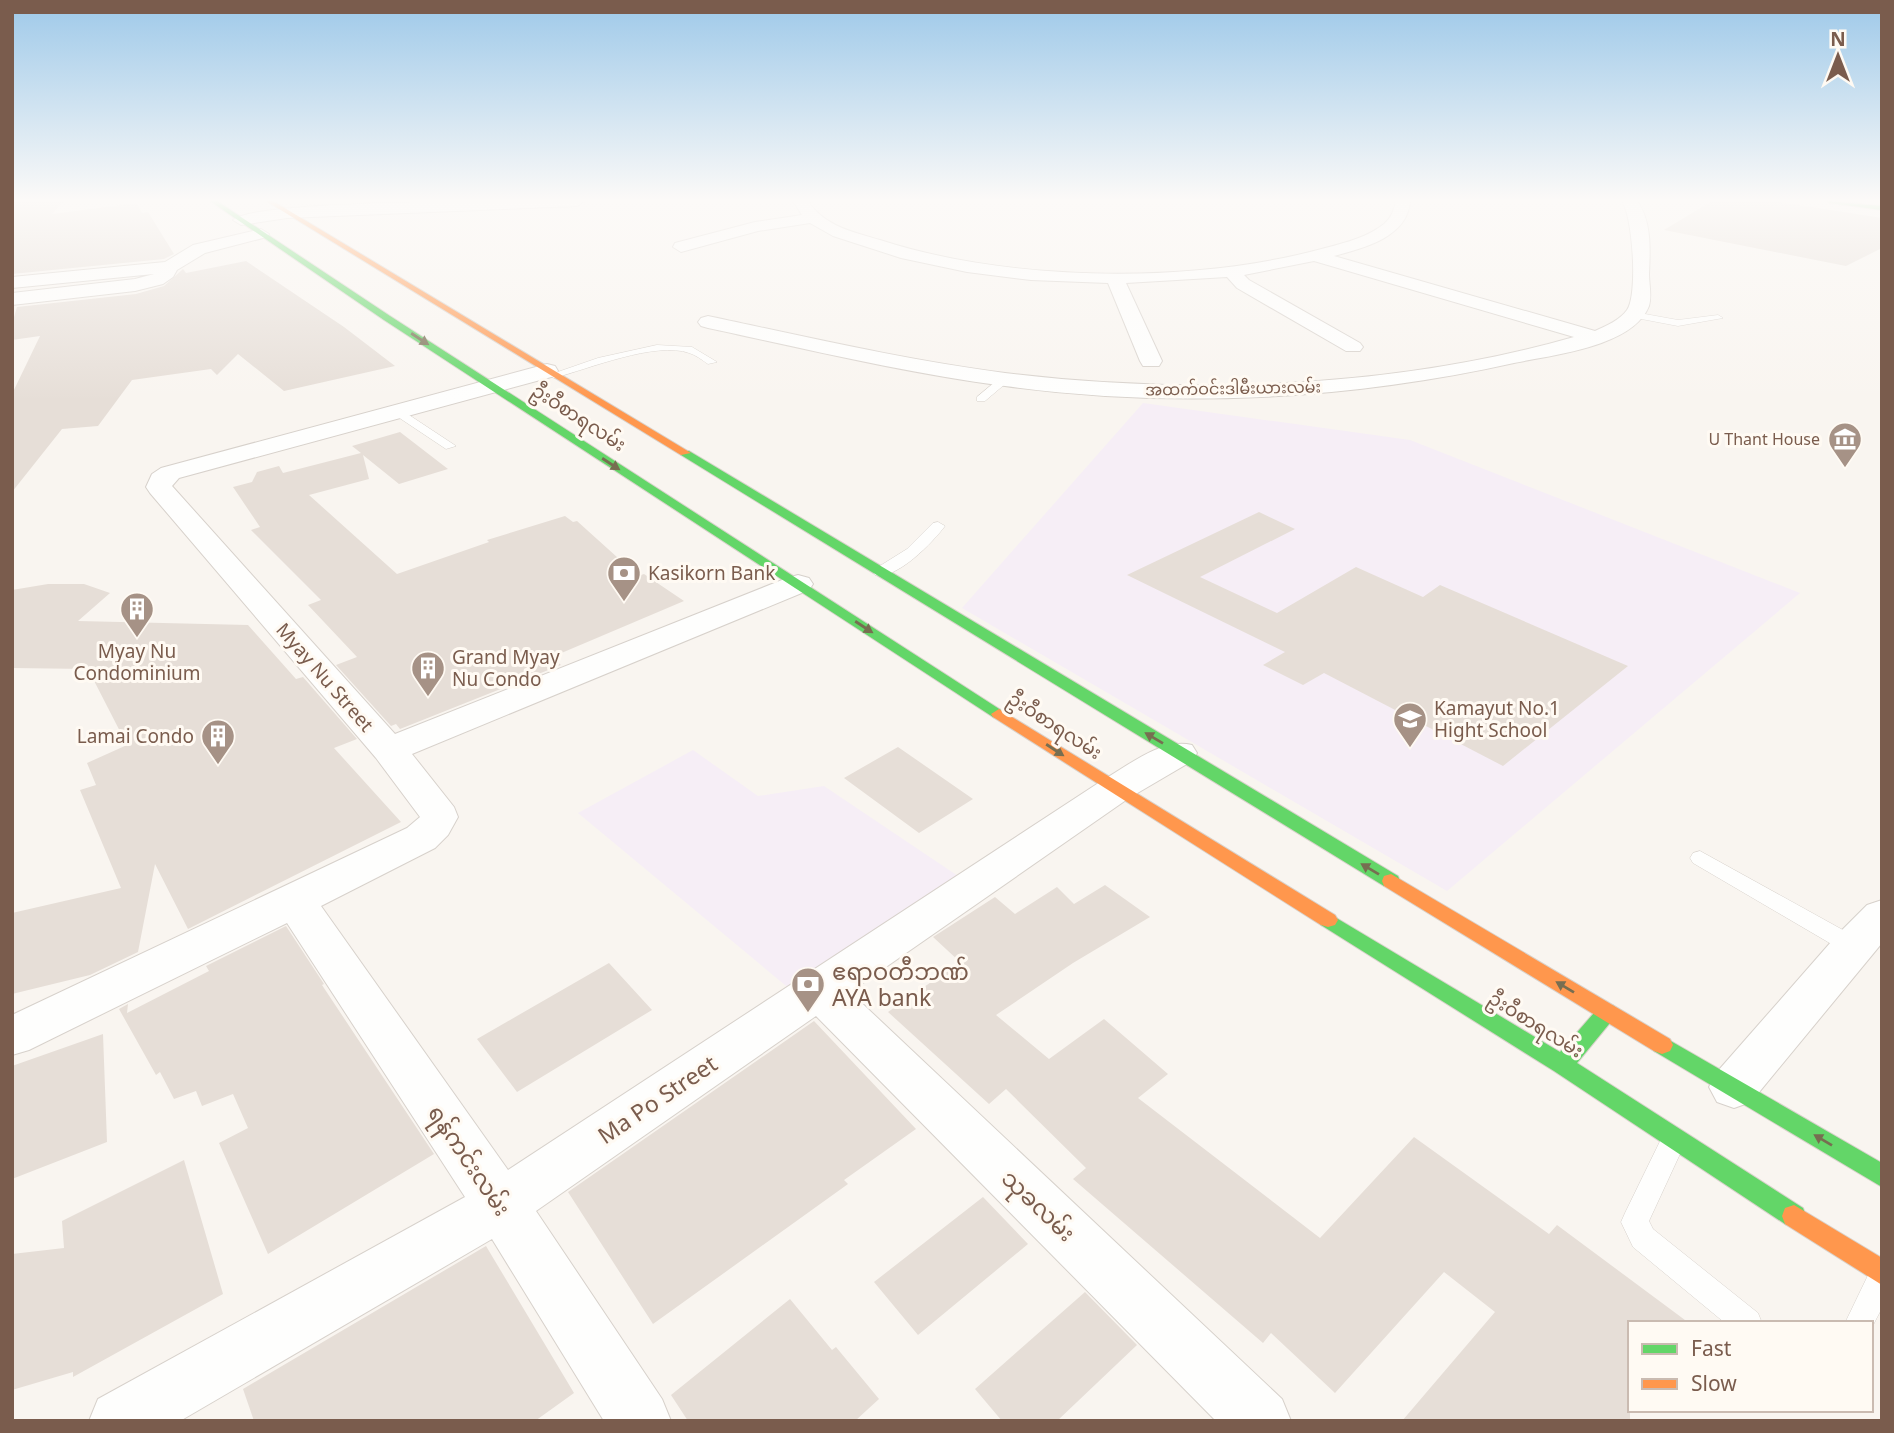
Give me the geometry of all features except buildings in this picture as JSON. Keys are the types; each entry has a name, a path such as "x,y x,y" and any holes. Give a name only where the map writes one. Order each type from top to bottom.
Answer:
{"main road":[{"name":"ဦးဝီစာရလမ်း","path":"312,268 827,604 1116,789 1562,1065 1882,1275"},
{"name":"ဦးဝီစာရလမ်း","path":"378,268 1882,1176"},
{"path":"387,318 442,306"},
{"path":"641,484 701,463"},
{"path":"827,604 884,574"},
{"path":"1562,1065 1607,1012"}],"street":[{"path":"12,283 160,268"},
{"path":"12,299 135,285 157,280 167,273 169,268"},
{"path":"977,268 1114,277 1249,268"},
{"path":"1357,268 1597,337"},
{"path":"1634,315 1640,305 1642,268"},
{"path":"1231,271 1243,284 1353,347"},
{"path":"1114,277 1151,360"},
{"name":"အထက်ဝင်းဒါမီးယားလမ်း","path":"708,322 872,357 1005,379 1111,388 1191,390 1362,384 1510,359 1597,337 1627,323 1634,315"},
{"name":"Myay Nu Street","path":"12,1036 421,838 439,817 435,807 389,750 159,487 161,479 170,473 396,411 492,385 550,373"},
{"path":"389,750 798,584"},
{"name":"Ma Po Street","path":"120,1421 500,1205 1116,789 1178,753"},
{"name":"ရန်ကင်းလမ်း","path":"295,901 500,1205 640,1421"},
{"path":"1734,1087 1867,931"},
{"name":"သုခလမ်း","path":"818,990 1260,1421"}],"lane":[{"path":"1634,315 1678,323 1718,318"},
{"path":"550,373 620,356 673,348 690,349 712,362"},
{"path":"981,399 1005,379"},
{"path":"396,411 450,446"},
{"path":"884,574 922,546 938,526"},
{"path":"1700,859 1867,931"},
{"path":"1674,1138 1635,1222 1643,1238 1746,1321"},
{"path":"1860,1321 1882,1275"}],"shaded area":[{"name":"Kamayut No.1 Hight School","path":"1143,403 1410,440 1800,593 1447,891 962,608"},
{"path":"693,750 758,796 824,786 958,876 797,995 578,813"}],"traffic: fast":[{"path":"312,268 999,714"},
{"path":"685,453 1391,881"},
{"path":"1328,920 1562,1065 1794,1216"},
{"path":"1562,1065 1607,1012"},
{"path":"1662,1045 1882,1176"}],"traffic: slow":[{"path":"379,268 685,453"},
{"path":"999,714 1328,920"},
{"path":"1391,881 1662,1045"},
{"path":"1794,1216 1882,1273"}],"place":[{"name":"U Thant House","path":"1845,469"},
{"name":"Kasikorn Bank","path":"624,603"},
{"name":"Myay Nu Condominium","path":"137,639"},
{"name":"Grand Myay Nu Condo","path":"428,698"},
{"name":"Kamayut No.1 Hight School","path":"1410,749"},
{"name":"Lamai Condo","path":"218,766"},
{"name":"ဧရာဝတီဘဏ် AYA bank","path":"808,1014"}]}
